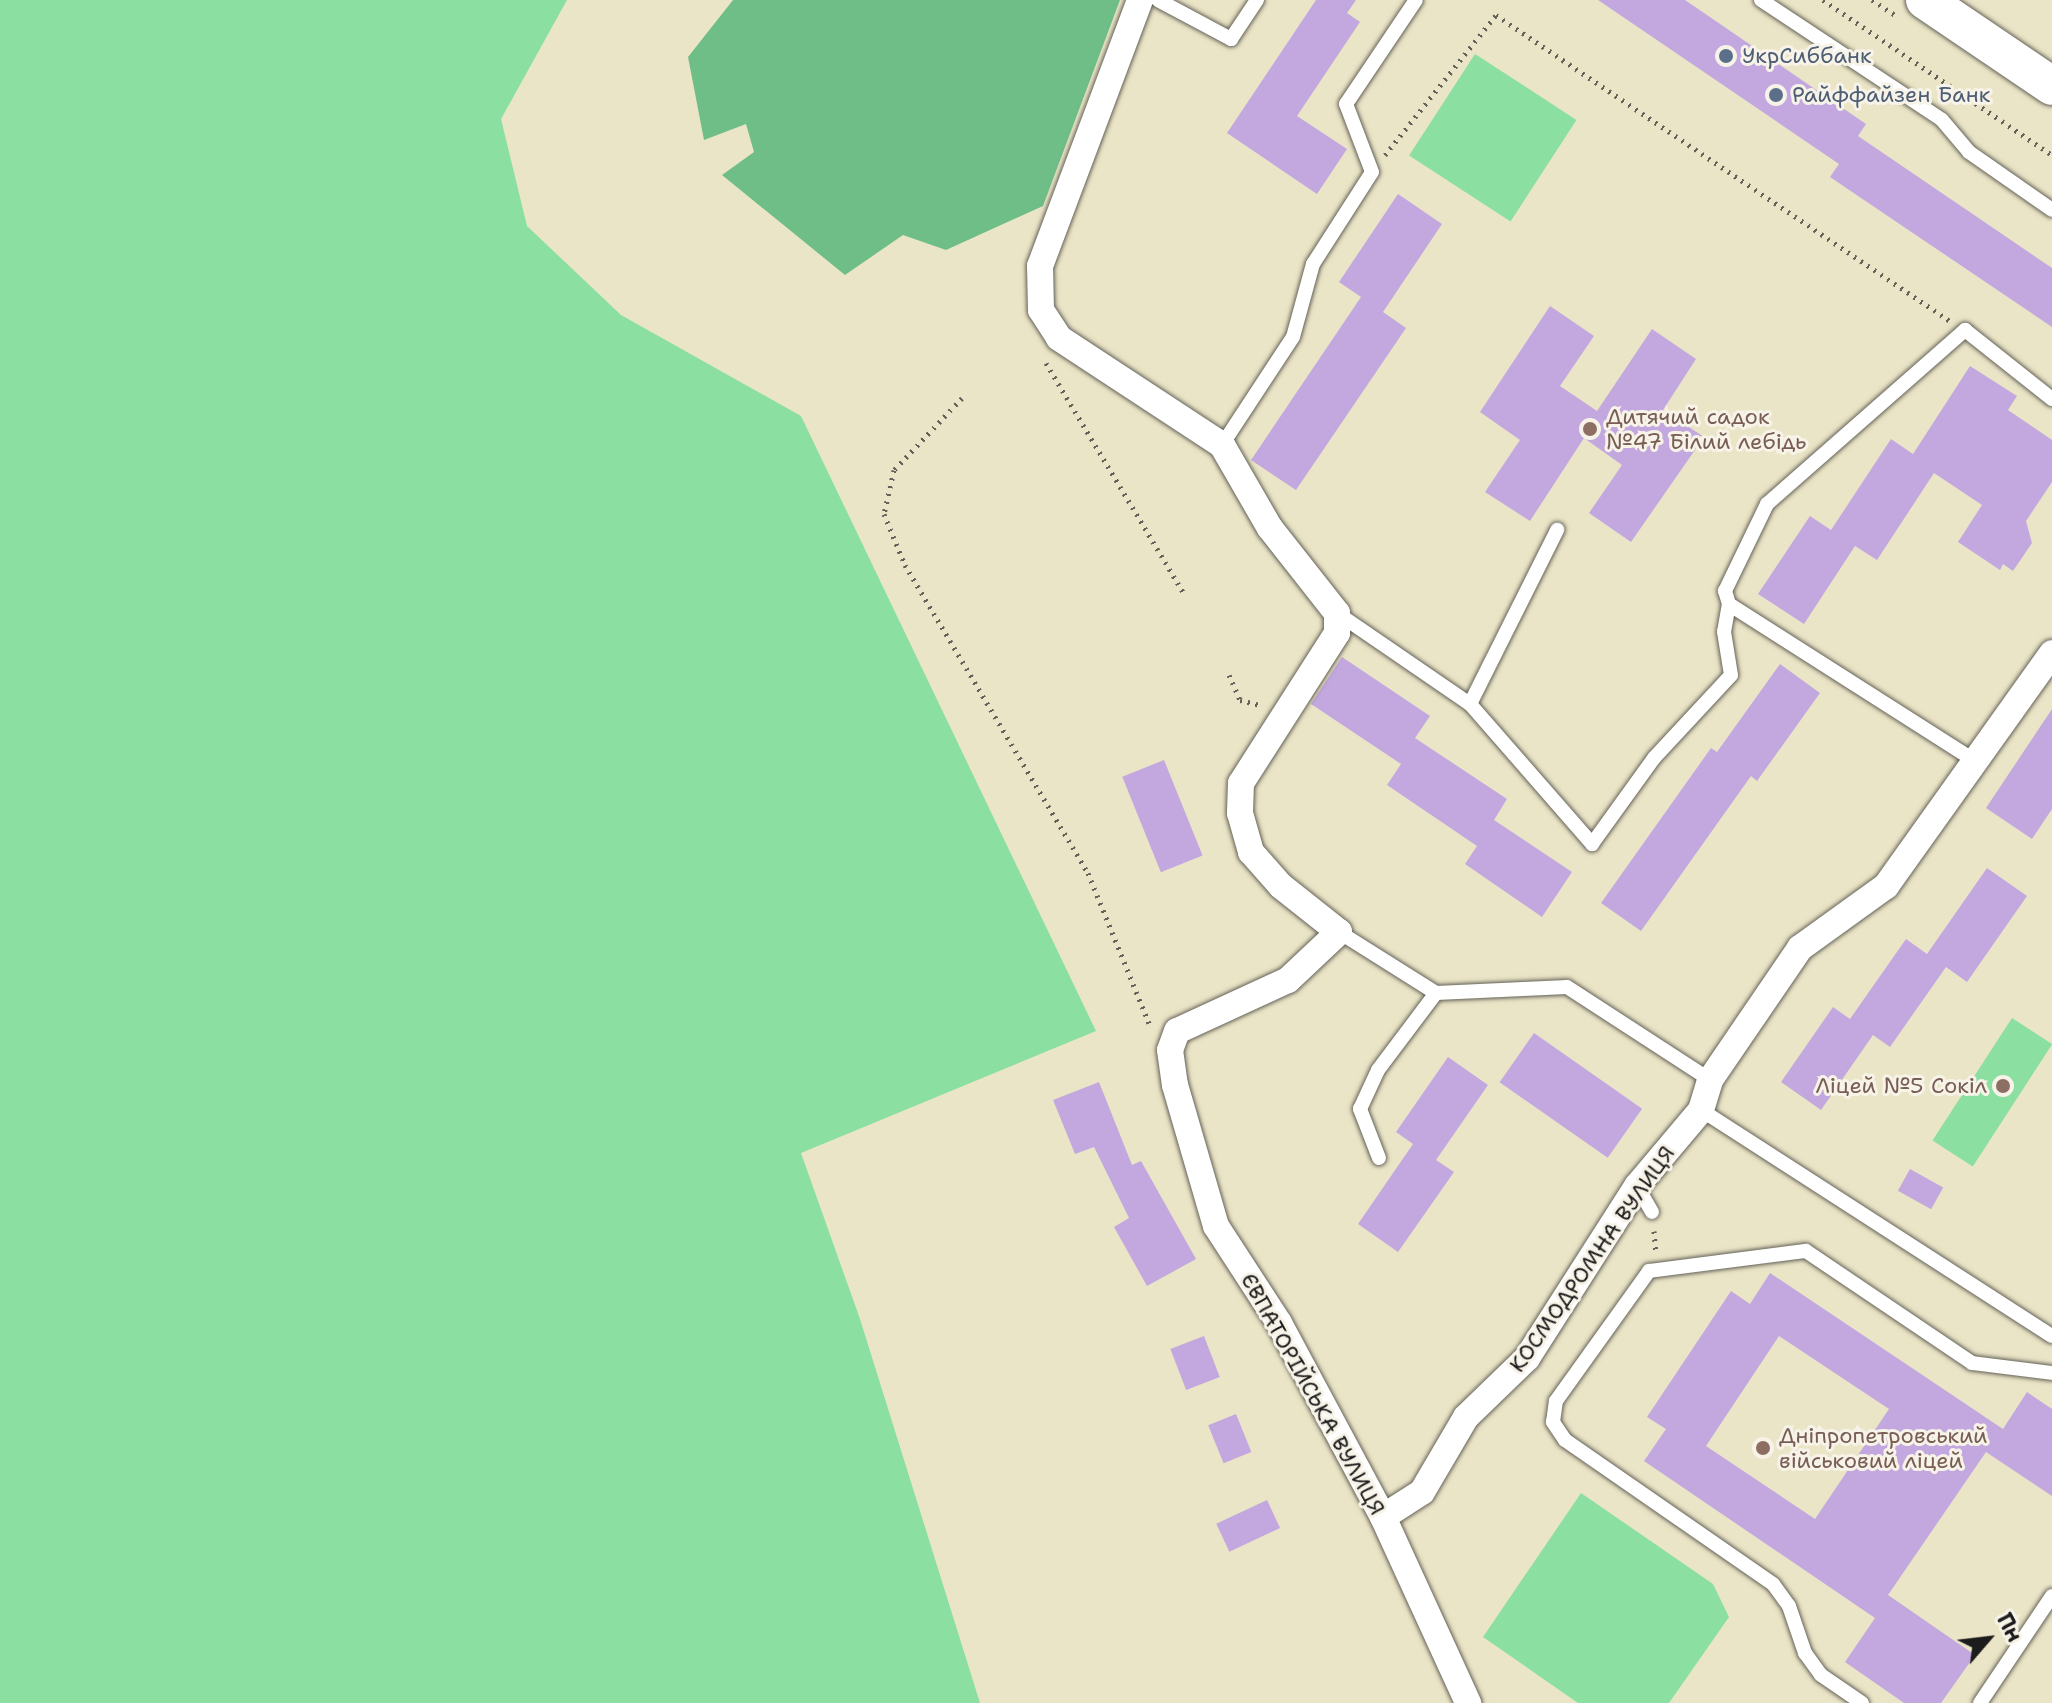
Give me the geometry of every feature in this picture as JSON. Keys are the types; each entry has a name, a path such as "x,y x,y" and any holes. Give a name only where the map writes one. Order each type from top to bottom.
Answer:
{"street":[{"path":"1140,0 1040,266 1037,292 1059,338 1222,445 1270,528 1337,613 1337,633 1241,783 1240,813 1251,852 1281,886 1339,932"},
{"path":"1943,5 2052,86"},
{"name":"КОСМОДРОМНА ВУЛИЦЯ","path":"1383,1517 1422,1492 1466,1417 1527,1358 1637,1186 1701,1110 1710,1080 1800,948 1886,886 1972,759 2052,653"},
{"name":"ЄВПАТОРІЙСЬКА ВУЛИЦЯ","path":"1339,932 1288,980 1177,1031 1170,1050 1175,1085 1216,1226 1279,1323 1383,1517 1468,1703"}],"lane":[{"path":"1158,0 1231,39 1257,0"},
{"path":"1222,445 1293,337 1313,264 1372,172 1346,104 1416,0"},
{"path":"1761,0 1942,120 1969,152 2052,210"},
{"path":"1337,613 1470,704 1592,844 1654,758 1731,675 1724,632 1729,604 1725,591 1767,504 1965,330 2052,399"},
{"path":"1470,704 1557,530"},
{"path":"1729,604 1972,759"},
{"path":"1339,932 1436,993 1567,987 1710,1080"},
{"path":"1379,1158 1360,1109 1378,1070 1436,993"},
{"path":"1701,1110 2052,1336"},
{"path":"1637,1186 1652,1212"},
{"path":"1862,1703 1821,1675 1805,1653 1789,1606 1773,1584 1557,1432 1552,1412 1556,1401 1649,1271 1806,1251 1972,1363 2052,1373"},
{"path":"1980,1703 2052,1596"}],"path":[{"path":"1823,0 2052,155"},
{"path":"1372,172 1496,15 1965,330"},
{"path":"1041,355 1185,595"},
{"path":"962,398 894,470 884,514 905,565 1088,873 1175,1085"},
{"path":"1229,675 1240,700 1287,713"},
{"path":"1652,1212 1658,1269"}],"green space":[{"path":"0,0 567,0 501,119 527,226 621,315 801,416 1096,1031 801,1153 860,1319 980,1703 0,1703"},
{"path":"733,0 1120,0 1043,206 946,250 903,235 845,275 722,175 754,152 746,124 704,140 688,57"},
{"path":"1475,54 1576,120 1511,221 1409,155"},
{"path":"2012,1018 2052,1045 1973,1167 1932,1140"},
{"path":"1581,1493 1713,1584 1729,1617 1669,1703 1578,1703 1483,1637"}],"building":[{"path":"1316,0 1356,0 1347,13 1360,22 1297,116 1347,149 1317,194 1227,133"},
{"path":"1598,0 1685,0 1866,124 1858,136 2052,268 2052,327 1830,177 1839,164"},
{"path":"1398,194 1442,224 1383,312 1406,328 1296,490 1251,460 1361,297 1339,282"},
{"path":"1550,306 1594,336 1560,386 1597,411 1652,329 1696,359 1663,410 1704,437 1631,542 1589,513 1622,465 1584,438 1530,521 1485,492 1520,440 1480,412"},
{"path":"1970,366 2017,396 2008,410 2052,440 2052,482 2026,521 2032,543 2013,571 2003,564 2000,570 1958,542 1982,505 1934,473 1877,560 1855,546 1804,624 1758,594 1810,516 1831,530 1891,439 1913,454"},
{"path":"1342,657 1430,716 1415,738 1507,799 1494,820 1572,872 1542,917 1465,864 1477,846 1387,785 1401,764 1311,704"},
{"path":"1780,664 1820,693 1757,781 1751,776 1641,931 1601,903 1711,748 1717,752"},
{"path":"2052,709 2052,809 2032,839 1986,808"},
{"path":"1164,760 1203,855 1161,872 1122,777"},
{"path":"1987,868 2027,896 1967,982 1946,967 1890,1047 1873,1035 1821,1110 1781,1082 1833,1007 1850,1019 1906,939 1927,954"},
{"path":"1534,1033 1642,1109 1608,1158 1500,1082"},
{"path":"1448,1057 1488,1085 1436,1160 1454,1172 1398,1252 1358,1224 1413,1144 1396,1132"},
{"path":"1099,1082 1132,1165 1141,1161 1196,1259 1147,1286 1114,1227 1129,1218 1094,1147 1075,1154 1053,1100"},
{"path":"1910,1169 1943,1187 1931,1209 1898,1191"},
{"path":"1770,1273 2003,1429 2027,1392 2052,1409 2052,1496 1986,1452 1888,1595 1975,1655 1941,1703 1904,1703 1845,1662 1875,1618 1644,1461 1666,1429 1647,1417 1731,1291 1750,1304","holes":["1779,1336 1889,1409 1815,1519 1706,1446"]},
{"path":"1204,1336 1220,1377 1186,1390 1170,1349"},
{"path":"1236,1414 1251,1452 1224,1463 1208,1425"},
{"path":"1267,1500 1280,1528 1229,1552 1216,1524"}],"place":[{"name":"УкрСиббанк","path":"1726,56"},
{"name":"Райффайзен Банк","path":"1776,95"},
{"name":"Дитячий садок №47 Білий лебідь","path":"1590,429"},
{"name":"Ліцей №5 Сокіл","path":"2003,1086"},
{"name":"Дніпропетровський військовий ліцей","path":"1763,1448"}]}
